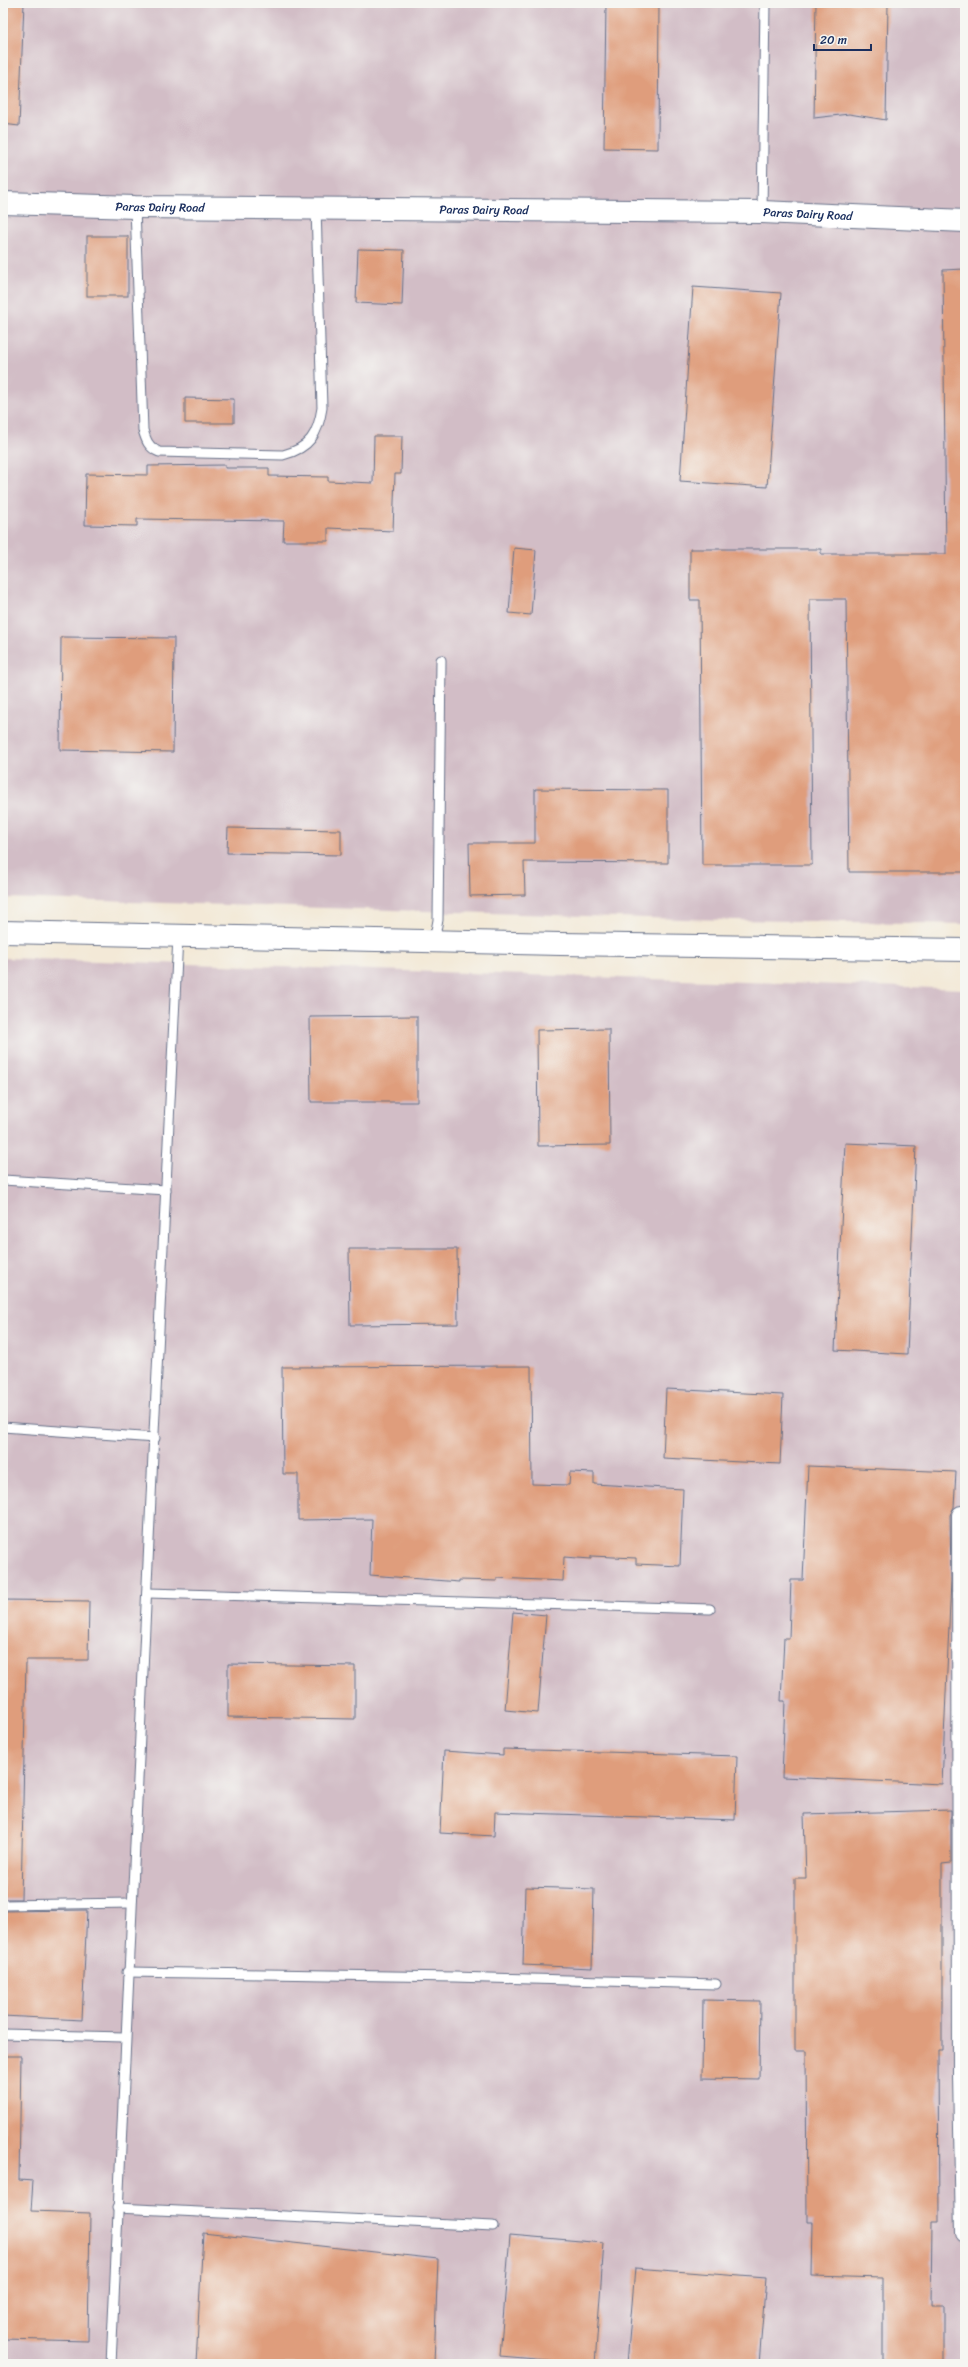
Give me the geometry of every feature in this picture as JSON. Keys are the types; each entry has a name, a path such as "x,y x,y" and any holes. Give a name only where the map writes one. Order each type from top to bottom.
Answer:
{"street":[{"name":"Paras Dairy Road","path":"3,203 135,208 762,212 965,221"},
{"path":"3,932 965,950"},
{"path":"961,1515 962,2074 965,2233"}],"lane":[{"path":"762,212 765,3"},
{"path":"135,208 143,430 146,440 151,448 159,452 283,455 296,452 306,445 314,436 320,422 322,408 316,208"},
{"path":"434,941 438,920 441,660"},
{"path":"111,2364 127,1972 148,1593 178,935"},
{"path":"3,1180 166,1190"},
{"path":"3,1428 155,1438"},
{"path":"148,1593 710,1609"},
{"path":"3,1905 131,1903"},
{"path":"127,1972 454,1977 716,1984"},
{"path":"3,2034 124,2037"},
{"path":"117,2208 493,2226"}],"shaded area":[{"path":"3,3 965,3 965,924 681,919 3,898"},
{"path":"3,958 965,989 965,2364 3,2364"}],"building":[{"path":"3,3 24,3 19,126 3,124"},
{"path":"606,3 659,3 658,149 604,148"},
{"path":"816,3 888,3 886,120 849,114 814,118"},
{"path":"87,236 128,236 128,296 87,296"},
{"path":"358,249 404,250 402,305 356,303"},
{"path":"965,269 965,872 849,872 846,599 810,599 812,865 702,865 700,600 690,600 690,549 821,549 821,554 946,554 943,270"},
{"path":"693,287 781,293 767,487 680,481"},
{"path":"185,398 234,399 234,423 185,423"},
{"path":"374,436 402,436 401,474 395,474 393,531 328,528 328,541 283,541 284,521 137,519 137,526 85,525 86,474 148,475 148,466 225,465 225,468 269,468 269,476 328,477 328,481 373,483"},
{"path":"514,548 536,550 531,615 509,613"},
{"path":"61,637 174,638 173,752 60,750"},
{"path":"535,789 668,790 668,863 524,862 525,895 470,896 469,843 535,843"},
{"path":"228,828 341,830 341,855 227,853"},
{"path":"417,1016 417,1102 311,1102 310,1017"},
{"path":"609,1029 610,1145 538,1146 537,1030"},
{"path":"845,1143 916,1146 907,1354 835,1350"},
{"path":"349,1249 457,1249 458,1324 350,1325"},
{"path":"531,1366 532,1484 569,1485 570,1472 594,1473 594,1484 683,1489 680,1566 636,1564 636,1558 591,1556 591,1559 564,1557 563,1581 497,1578 497,1581 459,1580 459,1582 370,1575 372,1519 298,1520 298,1474 283,1474 282,1367"},
{"path":"666,1389 783,1395 780,1464 663,1458"},
{"path":"808,1466 956,1472 954,1507 950,1515 951,1580 942,1784 782,1777 785,1701 781,1701 784,1638 789,1638 791,1580 803,1580"},
{"path":"3,1600 89,1601 88,1660 26,1660 21,1899 3,1899"},
{"path":"513,1612 546,1615 538,1713 505,1710"},
{"path":"228,1664 355,1666 355,1719 228,1717"},
{"path":"503,1749 737,1756 735,1820 495,1812 494,1836 440,1833 444,1751 503,1755"},
{"path":"951,1810 951,1863 942,1864 942,2051 938,2051 939,2222 932,2222 931,2305 944,2305 944,2364 883,2364 883,2278 812,2276 813,2222 807,2222 806,2051 795,2051 795,1878 806,1878 804,1814"},
{"path":"525,1887 594,1889 592,1968 523,1965"},
{"path":"87,1910 82,2020 3,2016 3,1911"},
{"path":"703,2000 760,2001 759,2079 702,2078"},
{"path":"3,2056 21,2056 19,2180 33,2181 31,2211 90,2213 88,2341 3,2339"},
{"path":"203,2233 438,2259 434,2364 196,2364"},
{"path":"510,2235 604,2243 595,2364 500,2356"},
{"path":"635,2268 766,2278 759,2364 627,2364"}]}
